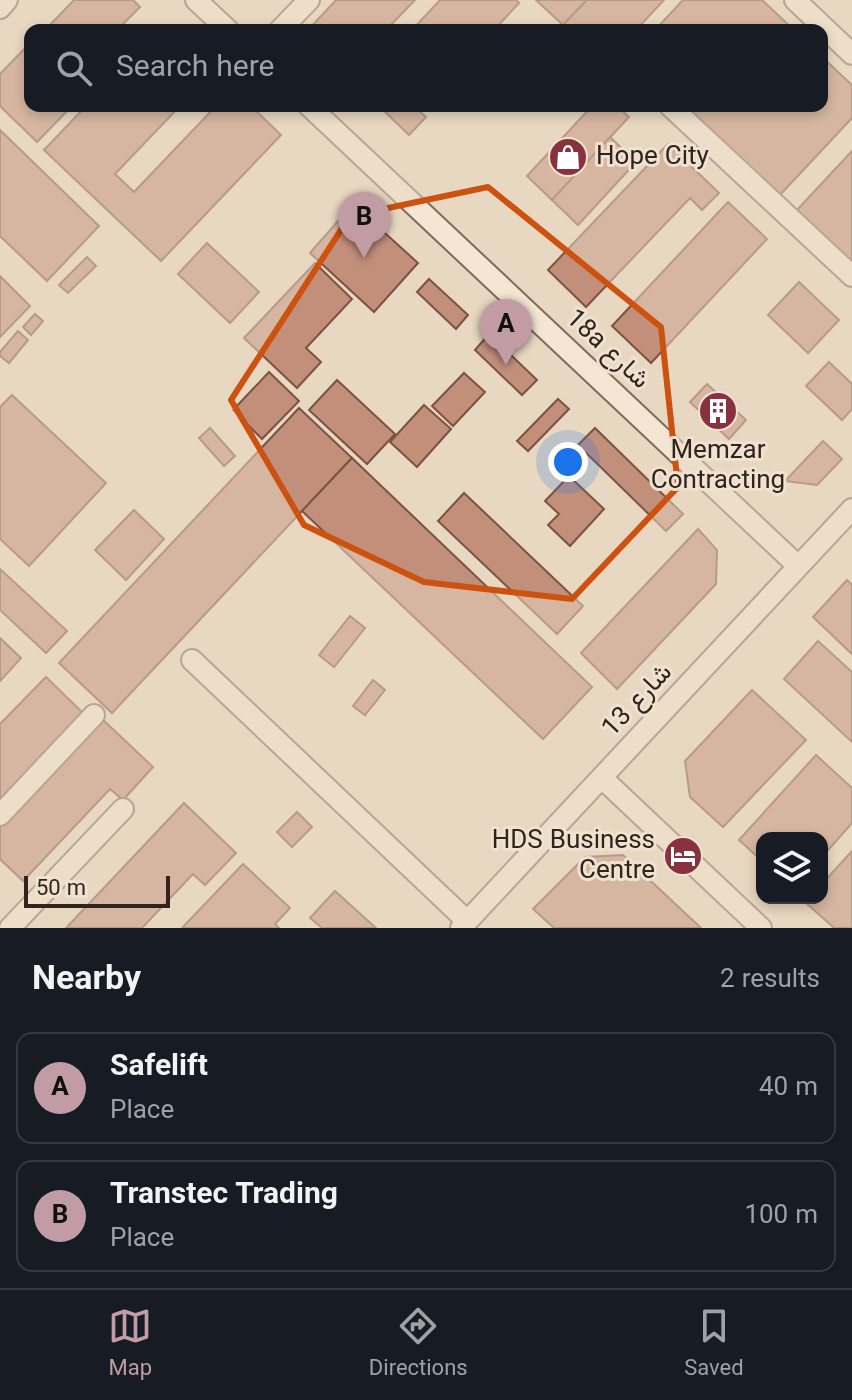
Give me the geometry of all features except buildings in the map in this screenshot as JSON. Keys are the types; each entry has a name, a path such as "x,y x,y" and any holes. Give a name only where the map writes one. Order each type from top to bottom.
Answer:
{"lane":[{"path":"0,8 7,0"},
{"path":"196,0 222,24"},
{"path":"286,24 309,0"},
{"path":"795,0 820,24"},
{"path":"828,31 852,54"},
{"name":"18a شارع","path":"315,112 798,566"},
{"path":"676,112 852,276"},
{"name":"شارع 13","path":"464,924 852,509"},
{"path":"192,660 464,924"},
{"path":"0,815 94,715"},
{"path":"602,778 761,928"},
{"path":"10,928 123,809"}],"highlighted area":[{"path":"488,187 661,327 678,487 572,599 424,582 304,525 231,400 350,216"}],"place":[{"name":"Hope City","path":"568,157"},
{"name":"Transtec Trading","path":"364,258"},
{"name":"Safelift","path":"506,365"},
{"name":"Memzar Contracting","path":"718,411"},
{"name":"HDS Business Centre","path":"683,856"}]}
